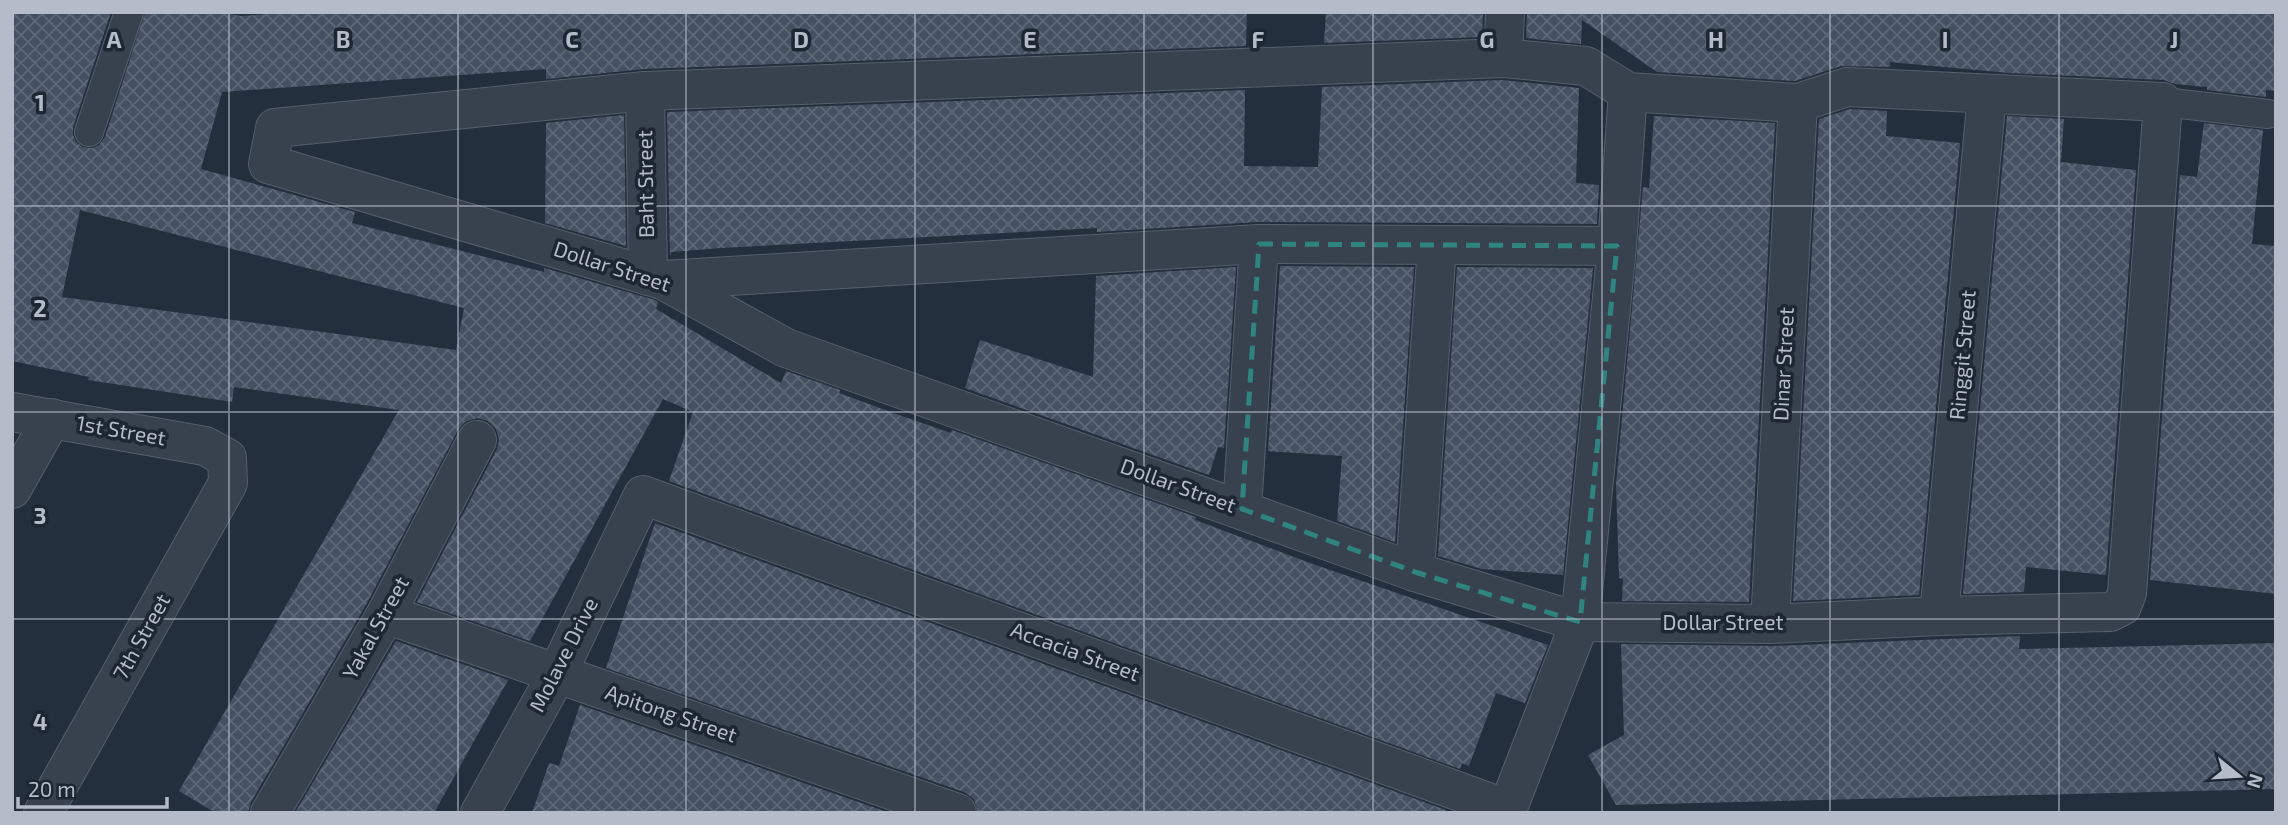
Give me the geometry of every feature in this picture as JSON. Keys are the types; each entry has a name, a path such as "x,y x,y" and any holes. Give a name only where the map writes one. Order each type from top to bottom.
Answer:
{"street":[{"path":"1503,58 1505,12"},
{"path":"645,91 1503,58 1586,66 1628,92 1798,103 1847,87 2163,102"},
{"name":"Dollar Street","path":"645,91 275,128 268,164 655,278 786,348 1415,572 1580,622 1770,624 2110,612 2122,606 2127,593 2163,102"},
{"name":"Baht Street","path":"645,91 655,278"},
{"path":"1507,811 1580,622 1617,246 1628,92"},
{"name":"Ringgit Street","path":"1939,616 1987,94"},
{"name":"Dinar Street","path":"1770,624 1798,103"},
{"path":"655,278 1259,244 1617,246"},
{"path":"1242,509 1259,244"},
{"path":"1415,572 1437,244"},
{"name":"1st Street","path":"12,412 205,446 227,458"},
{"path":"12,489 52,418"},
{"name":"Yakal Street","path":"270,813 386,614 477,440"},
{"name":"7th Street","path":"43,813 229,483 227,458"},
{"name":"Molave Drive","path":"480,813 557,674 643,495"},
{"name":"Accacia Street","path":"643,495 1507,811"},
{"name":"Apitong Street","path":"386,614 957,813"}],"lane":[{"path":"89,132 129,12"},
{"path":"2163,102 2268,114"}],"highlighted area":[{"path":"1259,244 1617,246 1580,622 1415,572 1242,509"}],"building":[{"path":"12,12 111,12 73,127 76,142 83,147 92,148 99,145 105,137 145,12 217,12 241,16 297,12 1247,12 1246,46 644,69 546,79 546,69 222,92 201,169 355,212 352,223 544,272 544,268 655,300 658,302 656,309 781,383 786,371 896,414 951,433 952,430 1196,517 1195,520 1310,563 1548,645 1525,703 1496,693 1469,766 1462,763 1460,769 669,481 693,412 663,399 530,641 417,602 497,449 499,440 496,429 488,421 477,418 465,422 458,430 367,603 251,802 248,813 216,813 179,791 399,410 234,387 232,402 88,380 89,377 12,361","holes":["80,210 464,308 456,350 62,297"]},
{"path":"1326,12 1483,12 1482,37 1324,43"},
{"path":"1527,12 2276,12 2276,91 2266,90 2266,97 2207,90 2207,87 2175,84 2164,80 2009,73 1890,62 1890,67 1841,66 1795,81 1657,72 1582,20 1581,44 1526,38"},
{"path":"1502,80 1579,88 1576,183 1599,185 1597,224 1258,222 1097,232 1097,228 721,248 671,252 670,256 667,112 1245,90 1244,166 1318,167 1322,87"},
{"path":"1850,109 1887,111 1886,136 1960,143 1919,595 1793,601 1819,119"},
{"path":"624,115 626,246 545,223 546,123"},
{"path":"1654,116 1775,123 1749,602 1622,601 1623,579 1619,578 1616,484 1643,187 1649,188"},
{"path":"2007,116 2064,119 2061,162 2136,170 2106,575 2026,567 2024,592 1963,594"},
{"path":"2204,123 2263,130 2252,244 2276,246 2276,594 2150,580 2180,175 2197,177"},
{"path":"1280,266 1414,267 1395,542 1337,521 1342,456 1268,451"},
{"path":"1236,267 1224,448 1218,447 1209,475 965,388 980,340 1093,377 1096,276"},
{"path":"1457,267 1593,268 1563,575 1482,569 1438,556"},
{"path":"655,523 1446,810 1445,813 978,813 974,799 964,792 606,668"},
{"path":"2020,636 2019,649 2276,643 2276,789 1616,805 1588,755 1624,735 1621,644 1771,646"},
{"path":"396,641 508,680 434,813 295,813"},
{"path":"580,705 890,813 532,813 549,763 559,766"}]}
